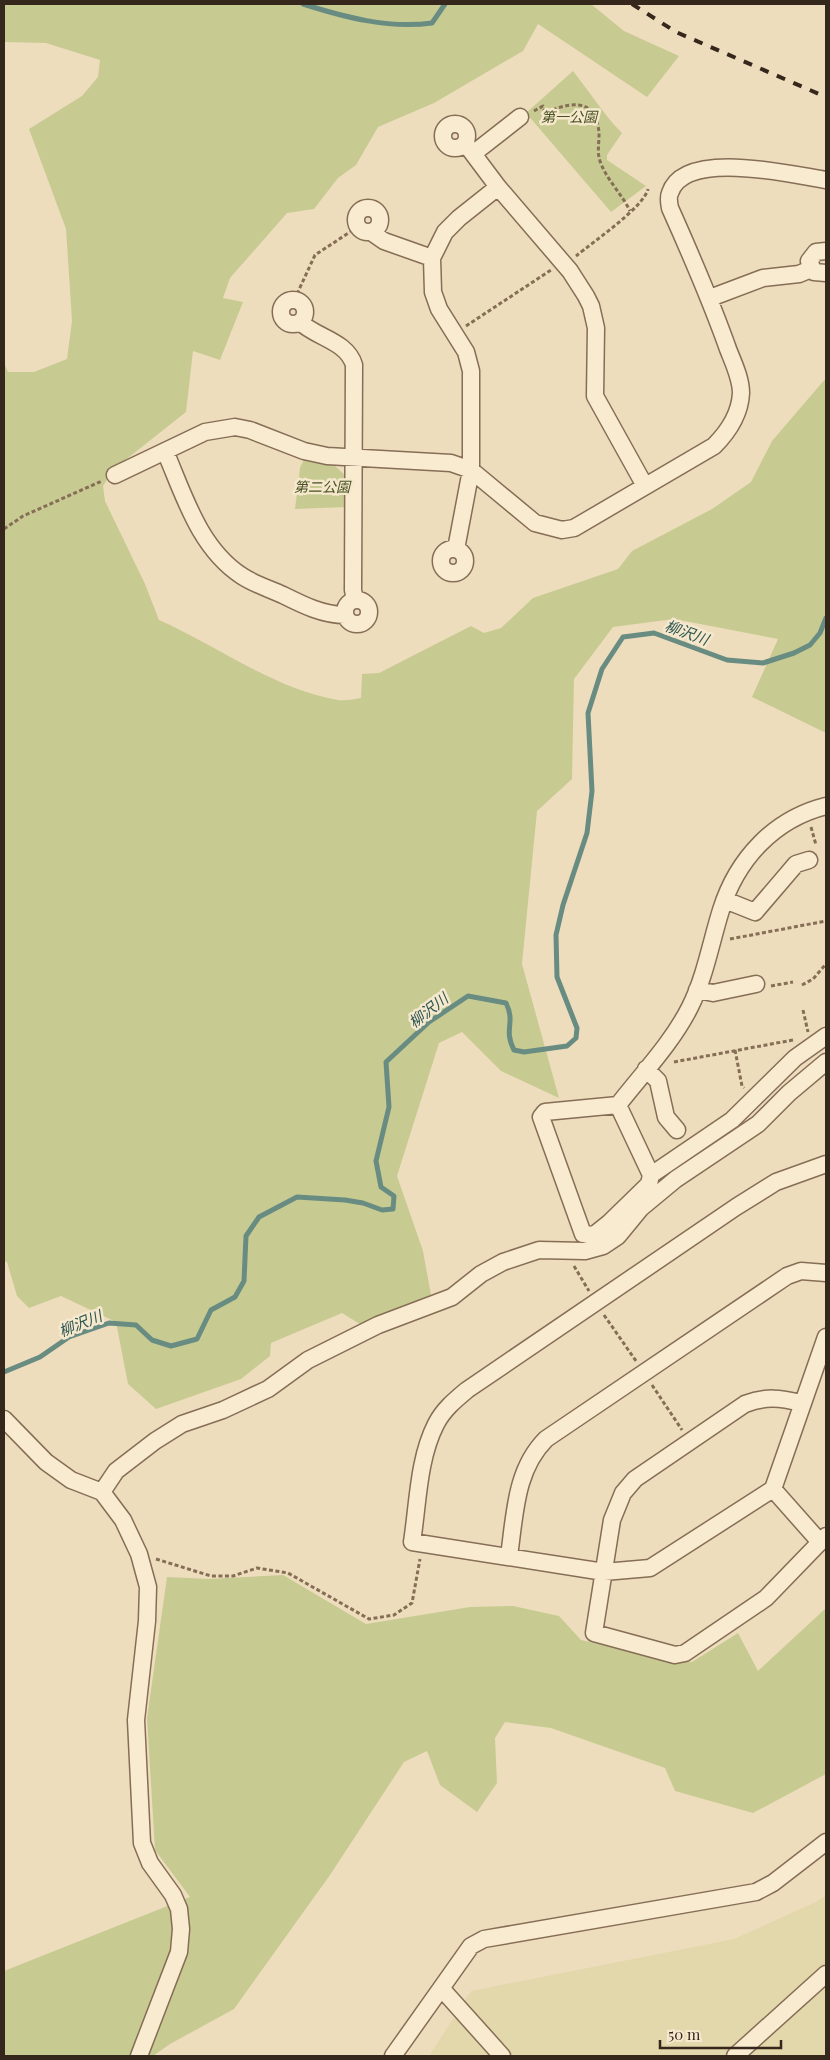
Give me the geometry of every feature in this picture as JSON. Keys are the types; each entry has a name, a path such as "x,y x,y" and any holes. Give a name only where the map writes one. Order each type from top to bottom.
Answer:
{"street":[{"path":"520,117 469,148 498,187 570,271 591,306 596,328 595,396 646,486"},
{"path":"115,475 205,432 235,427 250,430 316,454 451,463 470,470 535,523 562,530 585,524 714,446 728,433 738,411 741,392 736,371 710,298 670,208 669,194 674,184 682,177 722,166 740,166 826,180"},
{"path":"456,549 470,470 471,371 466,352 440,309 433,292 432,258 445,232 459,218 498,187"},
{"path":"371,232 384,241 432,258"},
{"path":"819,271 809,261 813,254 820,250 826,251"},
{"path":"710,298 763,278 819,271"},
{"path":"165,451 204,540 220,559 242,576 303,605 331,615 345,615 346,606 355,600 353,580 354,365 351,356 336,343 312,332 300,322"},
{"path":"618,1105 651,1175 649,1184 610,1223 594,1235 584,1234 541,1117 545,1112 618,1105 677,1030 697,990 725,900 742,864 758,844 777,827 807,811 826,806"},
{"path":"725,900 755,912 796,864 809,860"},
{"path":"697,990 713,993 756,984"},
{"path":"651,1175 732,1120 794,1058 826,1036"},
{"path":"102,1492 116,1471 155,1441 182,1424 223,1410 259,1393 325,1352 378,1325 452,1297 481,1274 503,1262 539,1250 585,1251 602,1246 618,1236 641,1208 676,1179 758,1124 789,1093 826,1062"},
{"path":"646,1069 658,1081 666,1117 677,1130"},
{"path":"826,1164 776,1182 467,1390 449,1406 436,1424 426,1448 412,1542 604,1572 650,1568 773,1490 826,1338"},
{"path":"509,1556 521,1479 528,1462 538,1448 561,1428 787,1276 801,1271 826,1273"},
{"path":"773,1490 823,1539 766,1598 685,1653 675,1655 594,1633 612,1520 623,1493 635,1479 745,1404 754,1400 774,1397 802,1403"},
{"path":"4,1420 46,1462 72,1480 102,1492 123,1520 139,1554 148,1587 148,1621 136,1720 142,1843 150,1863 173,1895 179,1910 181,1929 180,1952 139,2056"},
{"path":"393,2056 471,1946 484,1939 756,1892 773,1883 826,1842"},
{"path":"735,2056 826,1974"},
{"path":"441,1988 502,2056"}],"path":[{"path":"543,106 545,113 566,104 577,104 588,108 594,114 599,126 599,160 630,211"},
{"path":"570,261 647,196 648,189"},
{"path":"297,294 315,255 350,232"},
{"path":"456,333 544,274"},
{"path":"4,529 23,516 115,475"},
{"path":"722,941 826,921"},
{"path":"802,985 813,979 826,964"},
{"path":"756,984 768,987 793,982"},
{"path":"804,1010 809,1037"},
{"path":"672,1062 796,1039 801,1042"},
{"path":"735,1050 742,1086 748,1090"},
{"path":"565,1251 596,1302 690,1443"},
{"path":"139,1554 211,1576 233,1576 257,1568 288,1573 369,1619 394,1615 412,1603 422,1543"}],"shaded area":[{"path":"826,1895 826,2056 429,2056 471,1991 734,1939 816,1902"}],"green space":[{"path":"4,4 591,4 624,31 679,56 647,97 538,24 523,51 434,103 378,127 356,165 338,178 314,209 287,213 230,278 223,298 243,302 220,360 193,351 186,412 114,469 103,486 105,501 145,584 159,620 269,677 291,687 338,700 361,698 362,674 379,673 471,626 484,633 501,628 533,598 618,569 632,551 712,509 751,482 772,441 826,378 826,733 752,697 778,639 674,619 613,627 574,679 572,779 537,811 522,964 559,1098 501,1071 462,1032 439,1043 397,1176 423,1251 431,1295 363,1326 342,1313 271,1343 270,1356 241,1379 156,1409 128,1384 116,1322 61,1296 29,1308 17,1296 7,1262 4,1261 4,363 8,372 34,372 67,359 72,321 66,229 29,129 82,96 98,77 100,60 46,43 4,42"},
{"name":"第一公園","path":"573,71 622,133 607,155 607,160 646,186 611,212 526,113"},
{"name":"第二公園","path":"304,459 335,466 347,477 346,507 295,509 300,468"},
{"path":"283,1575 366,1624 470,1607 513,1606 559,1616 581,1640 673,1661 692,1662 738,1633 758,1671 826,1608 826,1774 753,1813 675,1791 665,1768 551,1728 505,1722 495,1738 497,1783 477,1812 440,1785 427,1751 404,1762 330,1875 234,2009 170,2044 153,2056 4,2056 4,1971 190,1897 155,1850 147,1718 167,1577 209,1579"}],"waterway":[{"path":"303,4 366,21 399,24 432,23 445,4"},
{"name":"柳沢川","path":"4,1372 40,1357 69,1337 109,1323 136,1325 152,1340 171,1346 197,1339 211,1310 235,1297 244,1281 246,1236 259,1217 297,1197 345,1200 363,1203 382,1210 393,1209 394,1196 381,1187 376,1161 389,1107 386,1062 429,1022 468,996 506,1003 509,1010 510,1037 514,1050 524,1052 567,1046 576,1038 577,1028 557,977 556,935 563,905 587,833 592,791 588,713 602,669 623,637 654,633 727,660 763,663 794,653 810,645 820,633 826,618"}],"railway":[{"path":"632,4 676,32 826,97"}]}
